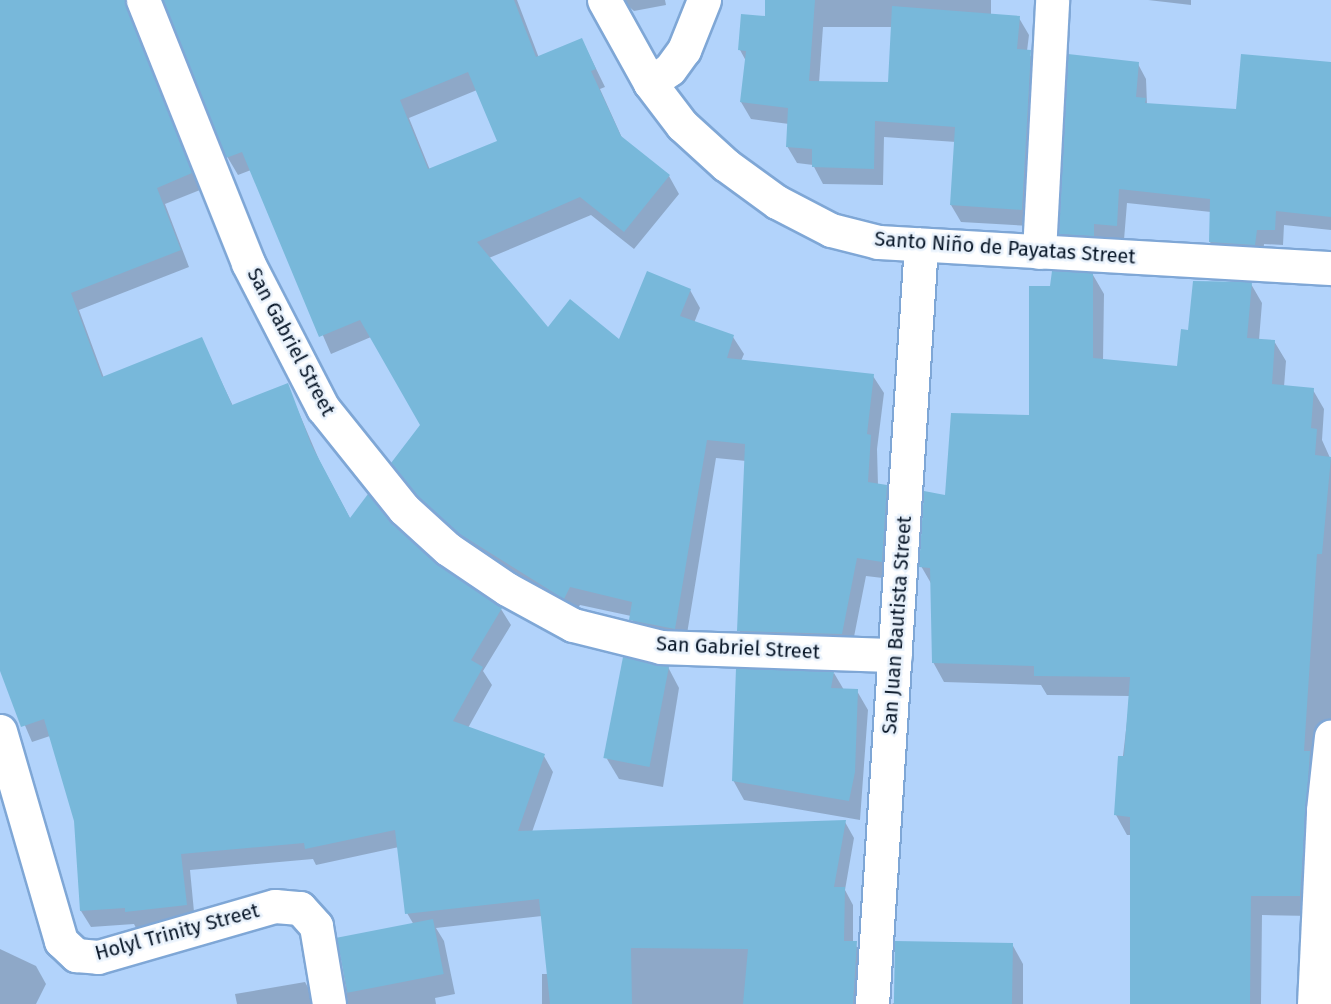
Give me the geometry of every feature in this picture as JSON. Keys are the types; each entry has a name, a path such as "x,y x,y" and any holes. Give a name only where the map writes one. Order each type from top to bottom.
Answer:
{"street":[{"name":"San Gabriel Street","path":"143,0 248,263 323,408 404,509 448,549 507,589 573,625 661,647 895,655"},
{"name":"Santo Niño de Payatas Street","path":"604,0 650,83 682,125 726,165 777,202 831,230 878,242 1331,268"},
{"path":"650,83 670,69 684,50 704,0"},
{"path":"1039,252 1052,0"},
{"name":"San Juan Bautista Street","path":"872,1004 921,245"},
{"name":"Holyl Trinity Street","path":"0,731 61,941 76,955 98,957 275,906 300,908 316,926 329,1004"},
{"path":"1314,1004 1331,736"}],"building":[{"path":"0,0 125,0 192,173 157,188 181,250 71,293 102,377 202,337 232,405 288,383 311,444 350,518 368,494 391,523 436,563 502,608 471,660 483,667 453,721 545,754 518,831 846,820 834,887 845,887 844,941 857,941 853,1004 743,1004 748,949 631,948 632,1004 550,1004 539,899 405,914 395,830 305,849 304,843 181,854 187,905 125,912 125,908 80,911 74,821 44,719 21,727 0,671"},
{"path":"163,0 514,0 536,57 582,38 596,69 591,71 621,136 670,175 624,232 580,197 477,242 548,327 570,299 619,339 647,271 691,289 680,316 734,335 727,358 874,374 867,434 871,435 868,482 887,485 882,562 857,558 842,634 737,631 745,444 707,440 675,629 629,620 632,602 570,587 564,599 460,534 418,496 391,463 420,425 360,320 319,337 242,152 226,158","holes":["468,72 497,141 428,169 400,100"]},
{"path":"765,0 815,0 809,81 888,82 892,6 1020,16 1017,49 1031,50 1022,210 950,205 955,127 875,121 874,169 812,167 812,149 786,147 788,108 740,102 746,51 738,50 741,14 765,16"},
{"path":"1068,54 1139,62 1136,97 1146,98 1145,103 1236,109 1241,54 1331,62 1331,217 1276,211 1275,230 1257,230 1255,245 1209,242 1210,199 1119,189 1117,226 1094,224 1094,236 1059,234"},
{"path":"1052,271 1093,273 1093,358 1177,366 1181,329 1188,330 1193,281 1252,282 1247,338 1275,340 1272,384 1314,388 1311,428 1317,429 1315,455 1331,457 1322,554 1317,554 1304,751 1310,751 1300,896 1251,896 1250,1004 1130,1004 1130,817 1114,815 1118,756 1124,756 1130,677 1034,676 1034,666 932,663 930,568 919,567 924,491 945,495 951,413 1029,415 1029,286 1050,286"},
{"path":"623,657 669,666 649,767 603,758"},
{"path":"736,668 834,672 831,688 858,689 855,772 849,801 732,781"},
{"path":"433,919 444,974 347,993 337,938"},
{"path":"895,941 1013,943 1012,1004 894,1004"}]}
